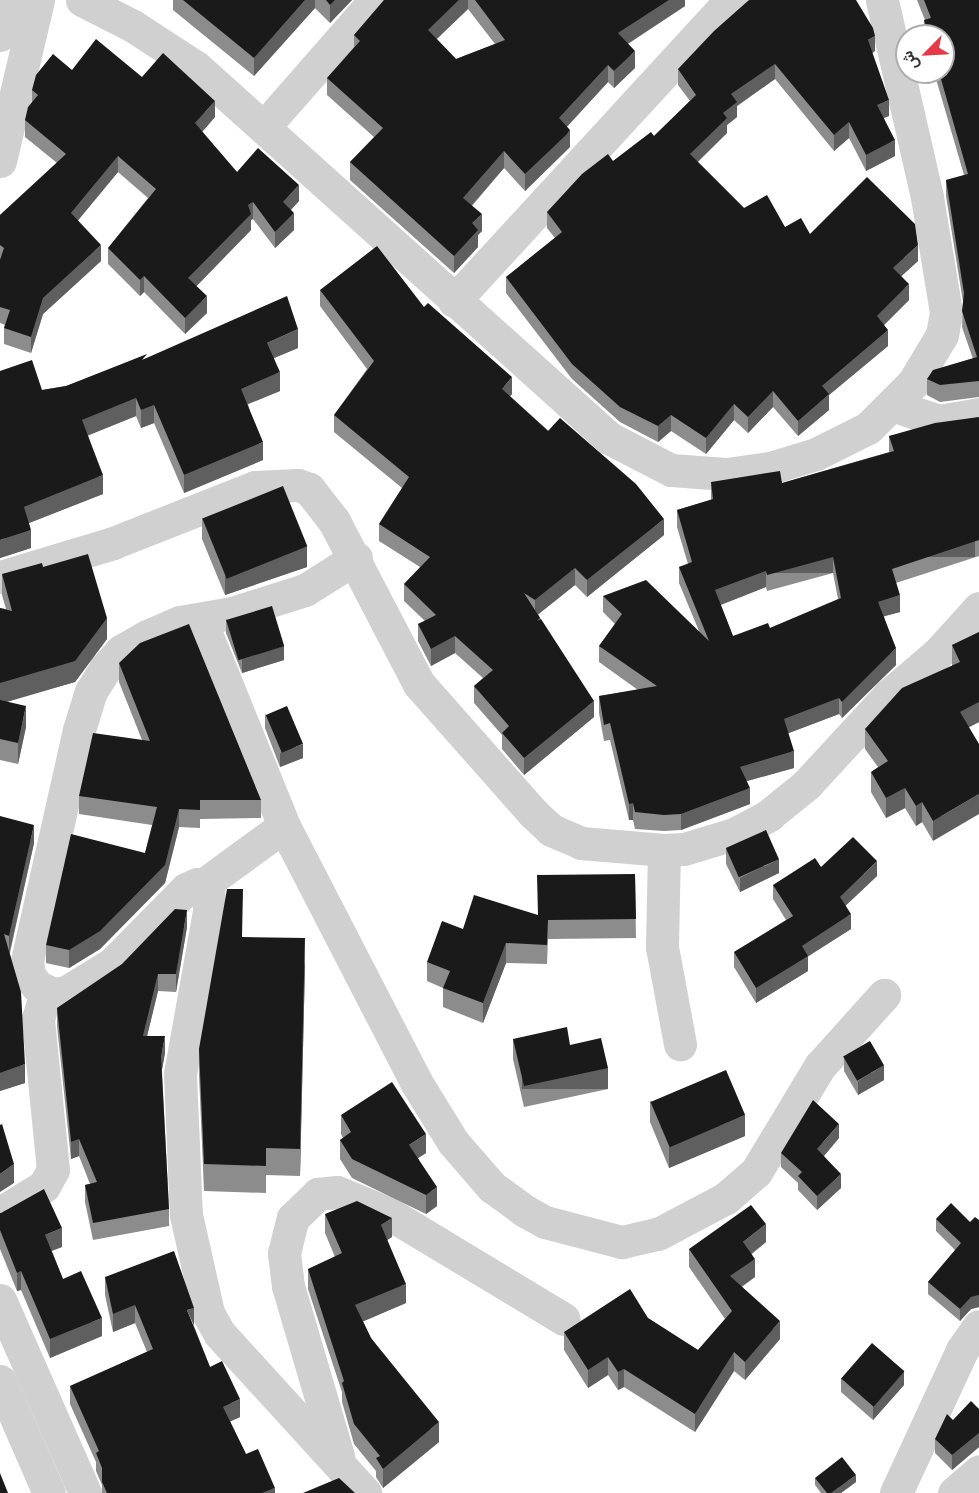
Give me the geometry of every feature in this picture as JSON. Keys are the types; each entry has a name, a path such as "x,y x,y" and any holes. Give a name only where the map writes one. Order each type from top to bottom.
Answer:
{"street":[{"path":"0,36 6,0"},
{"path":"0,161 38,0"},
{"path":"82,0 133,26 196,67 609,438 672,470 726,474 770,468 848,440 892,405 931,357 942,335 946,312 927,197 882,0"},
{"path":"264,127 375,0"},
{"path":"454,301 731,0"},
{"path":"892,405 939,421 979,414"},
{"path":"0,577 113,543 255,487 284,483 309,489 334,521 356,558 419,684 534,813 551,830 581,843 664,850 684,849 734,834 769,815 806,785 889,695 938,653 979,608"},
{"path":"284,826 203,885 186,889 112,964 85,983 60,993 46,991 29,975 27,961 91,691 121,651 172,625 305,590 356,558"},
{"path":"200,619 284,826 416,1082 453,1142 508,1201 545,1222 609,1242 658,1234 746,1183 820,1066 884,995"},
{"path":"664,850 662,947 680,1044"},
{"path":"203,885 208,890 209,911 180,1074 186,1215 208,1313 219,1333 365,1493"},
{"path":"0,1213 44,1186 53,1170 38,1019 46,991"},
{"path":"340,1463 288,1286 284,1253 293,1218 318,1194 337,1192 388,1212 564,1319"},
{"path":"0,1300 85,1493"},
{"path":"896,1493 962,1350 979,1326"},
{"path":"0,1381 49,1493"},
{"path":"954,1493 979,1471"}],"building":[{"path":"183,0 305,0 254,58"},
{"path":"384,0 459,0 428,30 456,59 505,40 475,0 669,0 618,33 635,51 614,71 608,65 559,118 570,130 566,135 525,174 504,151 463,198 482,214 472,223 478,230 454,256 350,162 383,128 327,78 360,41 354,35"},
{"path":"749,0 856,0 873,28 875,36 868,40 889,100 877,105 895,140 866,155 849,122 834,135 775,64 731,94 737,102 723,113 727,118 690,154 744,208 767,195 785,227 801,218 810,234 867,177 915,224 918,245 893,268 909,284 877,316 888,330 822,386 829,394 798,421 773,391 748,417 734,404 706,438 671,415 658,426 620,407 572,364 506,277 562,232 547,212 582,174 608,154 613,161 651,132 654,136 696,95 678,69 714,31"},
{"path":"924,0 979,0 979,381 940,385 927,379 933,370 977,357 962,311 964,293 946,180 968,174 942,84 955,84 955,24 925,24 924,20 931,18"},
{"path":"96,39 142,77 163,53 215,101 195,123 237,172 258,148 299,185 283,202 294,213 275,232 253,202 248,205 251,214 188,278 207,296 185,318 144,276 140,280 108,248 156,189 118,156 71,213 101,245 43,298 31,337 4,328 10,310 0,307 0,260 4,248 0,245 0,215 66,154 25,120 28,107 38,95 32,90 36,75 53,54 72,70"},
{"path":"377,246 424,307 428,303 512,377 502,389 548,431 560,418 636,484 664,519 587,580 575,568 535,600 524,593 540,618 537,621 541,619 594,701 524,758 502,733 509,726 474,686 493,670 455,636 431,649 418,624 436,615 404,584 430,557 379,524 409,477 334,415 374,361 320,290"},
{"path":"287,296 298,329 267,343 280,372 241,389 263,442 184,475 154,405 141,410 136,398 82,420 103,475 24,507 31,530 0,540 0,371 32,360 42,390 66,386 147,354 142,360"},
{"path":"979,417 979,540 892,569 900,595 878,602 896,648 842,702 839,698 784,719 794,751 740,767 750,788 681,814 635,812 633,803 629,804 610,723 604,725 599,696 657,686 599,646 622,614 603,596 646,580 709,641 679,567 692,562 677,510 713,499 711,482 780,471 782,483 894,451 889,436 935,423","holes":["833,557 841,598 770,628 768,623 733,636 715,590 766,571 767,575"]},
{"path":"283,486 307,546 227,579 202,519"},
{"path":"88,554 107,618 75,661 0,683 0,608 12,611 2,574 42,563 43,567"},
{"path":"272,606 284,646 238,660 226,620"},
{"path":"189,624 261,800 200,800 200,810 179,809 165,865 100,931 69,950 46,945 71,834 145,853 157,807 79,796 93,733 150,741 119,663 140,643"},
{"path":"979,632 979,702 960,712 979,744 979,794 933,821 922,802 916,806 905,788 886,798 871,772 888,761 865,729 902,688 960,662 952,645"},
{"path":"0,700 26,706 18,743 0,739"},
{"path":"287,706 303,744 282,753 266,715"},
{"path":"0,816 34,825 9,936 4,934 21,992 25,1064 0,1073"},
{"path":"766,830 779,859 739,877 726,848"},
{"path":"853,837 877,861 840,897 851,914 802,946 808,956 756,988 734,952 793,916 773,885 815,858 821,867"},
{"path":"635,874 636,919 548,920 547,945 506,943 483,1003 443,988 450,971 427,962 442,921 463,929 474,895 538,915 537,875"},
{"path":"227,889 243,889 242,937 305,938 300,1149 266,1148 266,1166 204,1164 199,1049"},
{"path":"175,909 187,910 176,974 158,974 143,1036 165,1036 161,1057 169,1209 93,1223 85,1185 97,1182 79,1139 71,1142 57,1008 122,964"},
{"path":"567,1027 570,1045 601,1038 608,1068 524,1086 513,1039"},
{"path":"870,1041 884,1065 857,1081 843,1056"},
{"path":"726,1070 745,1115 670,1147 651,1102"},
{"path":"392,1082 426,1134 409,1145 437,1187 426,1195 352,1159 340,1140 351,1132 341,1115"},
{"path":"813,1100 839,1124 817,1149 841,1174 817,1196 798,1176 802,1172 781,1153"},
{"path":"2,1124 14,1164 0,1174 0,1125"},
{"path":"44,1189 62,1228 45,1235 63,1279 81,1271 102,1318 50,1339 21,1271 17,1273 0,1230 0,1213"},
{"path":"357,1201 392,1218 381,1225 406,1284 355,1305 371,1338 439,1422 383,1469 376,1458 380,1456 354,1424 342,1383 344,1381 308,1269 342,1253 325,1214"},
{"path":"951,1203 970,1222 975,1217 979,1220 979,1295 971,1297 960,1309 928,1282 961,1243 936,1219"},
{"path":"751,1205 766,1224 743,1242 755,1259 730,1276 780,1321 745,1362 734,1352 695,1414 624,1369 618,1372 608,1357 588,1370 564,1332 630,1289 648,1318 698,1350 732,1311 689,1249"},
{"path":"174,1251 194,1308 187,1310 210,1367 222,1361 240,1399 223,1407 246,1454 258,1449 275,1488 262,1493 107,1493 102,1482 102,1468 96,1453 99,1451 70,1386 153,1349 135,1305 113,1314 105,1277"},
{"path":"872,1343 904,1371 874,1407 841,1378"},
{"path":"971,1401 979,1409 979,1433 952,1455 935,1439 947,1414 953,1420"},
{"path":"842,1457 856,1475 831,1493 827,1493 815,1478"},
{"path":"0,1473 8,1493 0,1493"},
{"path":"339,1478 355,1493 303,1493"}]}
